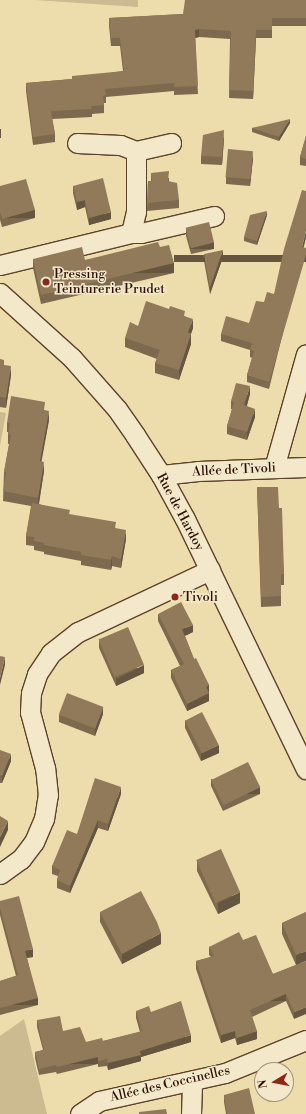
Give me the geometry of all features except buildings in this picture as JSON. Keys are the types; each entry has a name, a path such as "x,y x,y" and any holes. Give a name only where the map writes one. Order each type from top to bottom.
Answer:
{"street":[{"path":"77,143 120,145 136,151 171,143"},
{"path":"130,233 136,212 136,151"},
{"path":"0,265 130,233 141,233 214,216"},
{"name":"Rue de Hardoy","path":"0,293 72,358 117,410 161,475 210,570 306,769"},
{"path":"274,468 306,354"},
{"name":"Allée de Tivoli","path":"161,475 198,471 306,467"},
{"path":"0,874 21,859 34,842 44,820 48,795 44,768 30,712 31,693 37,674 50,653 78,632 210,570"},
{"name":"Allée des Coccinelles","path":"80,1114 99,1101 225,1073 306,1040"},
{"path":"191,1114 192,1081"}],"shaded area":[{"path":"35,0 138,0 138,7"},
{"path":"0,412 6,413 0,446"},
{"path":"24,1019 47,1114 0,1114 0,1036"}],"place":[{"name":"Pressing Teinturerie Prudet","path":"46,282"},
{"name":"Tivoli","path":"175,597"}]}
